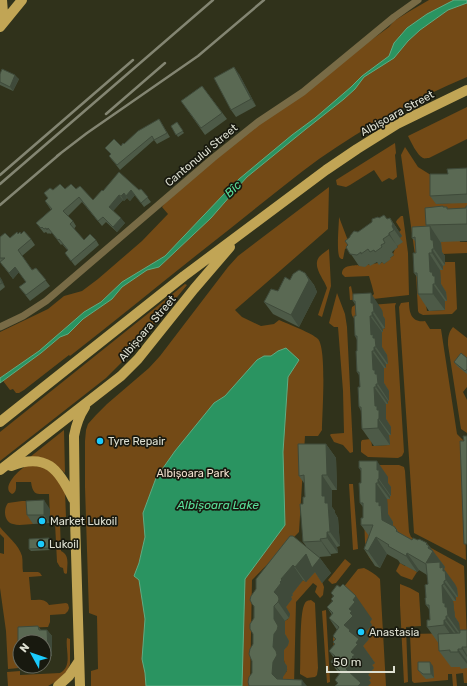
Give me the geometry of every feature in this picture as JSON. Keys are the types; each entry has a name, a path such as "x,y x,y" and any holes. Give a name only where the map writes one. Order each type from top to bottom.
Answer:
{"main road":[{"path":"0,27 3,13 2,0"},
{"path":"0,27 22,0"},
{"name":"Albișoara Street","path":"0,422 184,276 326,170 398,124 467,90"},
{"name":"Albișoara Street","path":"0,471 121,376 138,359 191,293 244,232"},
{"path":"184,276 190,281 191,293"},
{"path":"80,686 74,436 76,424 90,401"},
{"path":"0,471 22,462 32,460 45,463 54,468 61,477 75,502"},
{"path":"58,686 69,676 79,661"}],"street":[{"name":"Cantonului Street","path":"0,328 23,316 46,301 213,158 258,122 303,92 394,17 418,0"}],"green space":[{"path":"429,0 467,0 467,77 391,114 319,159 70,356 69,355 19,393 16,393 13,389 10,390 0,377 0,332 48,309 64,296 82,291 98,279 142,241 168,214 162,207 165,203 198,174 263,121 357,49 389,27 394,21"},
{"path":"467,107 467,139 429,158 424,158 421,156 414,148 408,136"},
{"path":"395,143 397,177 393,180 389,178 382,182 374,170 346,187 337,185 336,180"},
{"path":"405,147 418,167 434,177 436,204 467,202 467,225 437,242 443,242 443,239 459,238 460,242 467,242 467,253 442,254 426,305 427,311 445,310 445,301 441,289 440,270 443,269 445,262 455,262 457,309 452,314 423,315 418,311 415,255 401,155"},
{"name":"Albișoara Park","path":"329,187 328,229 235,310 242,317 261,326 274,324 279,320 315,337 321,345 323,368 322,430 318,436 305,436 299,532 252,580 250,686 91,686 91,671 98,669 97,616 89,613 85,487 85,441 88,424 107,404 149,368 160,356 238,256"},
{"path":"401,216 403,216 408,253 409,295 350,300 349,287 351,286 353,296 372,296 374,294 369,276 345,277 342,274 342,271 347,266 379,264 383,262 384,264 390,259 394,255 395,249 398,247 400,238 399,232 401,230 396,222"},
{"path":"339,217 350,246 345,249 343,259 340,258 338,251"},
{"path":"329,249 331,286 322,317 318,315 327,288 319,273 317,261 319,257"},
{"path":"185,284 187,285 130,354 106,378 0,461 0,432"},
{"path":"337,293 345,314 347,327 353,449 353,452 350,453 343,445 334,442 330,435 344,433 343,391 338,327 334,327 329,323"},
{"path":"409,302 410,310 414,319 425,321 430,329 441,329 457,434 467,444 467,505 465,514 466,560 414,533 399,307 401,303"},
{"path":"396,303 404,452 402,456 398,458 368,457 361,452 362,440 371,439 372,446 389,445 389,435 391,435 386,423 386,404 388,404 384,387 384,368 386,368 387,364 387,355 382,351 382,332 385,328 385,320 383,319 382,310 355,319 351,311 352,307 355,305"},
{"path":"453,327 467,338 467,387 463,392 467,400 467,433 461,429 448,345 450,331"},
{"path":"64,430 65,473 56,465 30,457"},
{"path":"28,465 43,467 54,475 65,491 66,517 50,518 49,494 34,492 31,482 16,482 15,492 12,494 9,491 8,487 12,478"},
{"path":"362,465 399,465 404,467 409,532 411,537 464,566 467,638 461,667 467,668 467,683 464,683 463,673 456,674 457,686 453,686 452,674 448,674 448,680 414,683 412,681 410,634 460,633 459,624 455,619 453,601 456,601 456,597 458,597 399,540 388,519 387,499 389,499 391,495 388,487 388,477 375,564 370,559 365,542"},
{"path":"349,484 353,484 358,549 353,550"},
{"path":"31,501 33,524 15,525 10,523 6,518 5,509 8,503"},
{"path":"55,523 60,523 61,551 67,558 66,574 57,562"},
{"path":"0,527 16,544 22,558 23,572 38,572 42,576 29,577 31,600 43,600 49,605 66,603 68,604 69,608 65,614 50,615 48,627 18,628 18,634 12,634 12,669 8,669 6,631 0,588 0,553 4,554 4,538 0,534"},
{"path":"345,559 351,564 336,583 332,584 328,580"},
{"path":"400,563 417,572 412,580 401,576 396,571"},
{"path":"364,568 380,579 386,686 341,686 341,675 334,650 333,638 346,623 335,598 358,569"},
{"path":"312,570 319,574 324,587 323,595 320,598 315,592 317,586 313,583 296,602 294,686 283,686 283,676 287,671 284,660 284,649 288,642 285,635 285,621 288,619 290,614 285,608 292,593 303,580 306,582"},
{"path":"400,584 419,593 421,626 406,627 408,682 404,683 400,605"},
{"path":"311,600 315,603 318,668 317,675 315,677 307,678 300,674 301,626 303,608 307,601"},
{"path":"326,610 330,682 327,683 322,611"},
{"path":"67,638 70,639 70,664 67,671 57,681 48,686 8,686 7,672 12,672 12,674 20,675 60,673 64,670 67,662"}],"water":[{"name":"Bîc","path":"454,0 467,0 467,3 448,10 420,30 408,41 394,58 364,77 355,89 344,99 247,177 211,218 159,267 147,270 122,287 112,299 83,319 68,334 60,337 0,383 0,378 39,351 84,312 101,302 122,282 165,256 239,179 315,118 362,76 389,56 394,43 407,28 427,14"},
{"name":"Albișoara Lake","path":"286,348 299,360 288,377 283,452 285,525 245,579 242,686 146,686 142,659 145,619 139,580 134,576 139,563 145,537 143,513 156,478 175,451 214,403 225,396 257,360 264,356 271,356"}],"building":[{"path":"234,67 251,99 231,110 214,78"},
{"path":"2,69 15,75 10,87 0,82 0,74"},
{"path":"202,86 222,113 201,128 181,101"},
{"path":"159,119 167,133 154,140 152,136 117,165 109,156 111,154 105,148 114,139 121,146 138,131"},
{"path":"177,122 183,131 176,135 171,126"},
{"path":"467,168 467,194 430,196 430,174 448,174 447,169"},
{"path":"119,172 139,190 141,189 148,197 141,203 131,190 126,196 124,193 121,196 119,195 109,207 121,218 113,227 103,217 98,221 79,197 63,211 73,221 70,224 84,240 90,234 96,240 71,261 65,253 68,250 59,239 58,240 48,228 47,230 46,228 41,228 36,223 52,209 45,201 48,198 44,193 50,188 53,190 60,184 65,189 71,184 76,189 80,186 93,200 102,190 103,191"},
{"path":"467,206 467,224 426,225 425,208 447,207 447,209 466,208"},
{"path":"384,215 387,219 390,218 394,230 383,239 385,243 381,245 382,247 375,252 374,250 370,252 368,249 361,254 361,252 357,255 350,254 346,247 348,245 345,241 354,231 358,232 372,222 372,219 379,218"},
{"path":"430,226 431,240 433,240 434,249 432,249 432,253 429,253 430,272 432,272 433,276 435,276 435,284 433,284 433,294 418,294 417,273 414,273 413,253 416,253 415,237 412,238 412,227"},
{"path":"24,231 31,239 18,250 32,270 36,268 46,280 26,295 19,287 26,282 15,267 9,273 0,262 5,258 0,258 0,237 5,233 10,238 17,232 18,234 20,232 21,234"},
{"path":"299,270 305,273 309,280 291,315 264,302 271,289 278,291 285,277 290,280 293,274"},
{"path":"371,293 371,303 373,303 374,312 372,312 372,316 370,316 371,335 373,334 373,338 375,338 376,347 374,347 374,351 372,351 373,370 375,370 375,374 377,374 378,384 374,387 375,406 377,406 377,410 379,410 379,419 378,428 362,429 361,407 359,407 359,372 357,372 357,336 355,336 355,301 353,301 353,294"},
{"path":"461,353 467,358 467,369 465,371 454,362"},
{"path":"463,436 467,436 467,544 464,544 460,441 464,441"},
{"path":"298,444 326,444 327,475 322,475 322,496 325,496 325,503 328,503 330,532 327,532 327,538 320,539 321,541 303,542 300,504 303,504 303,497 305,497 304,475 299,476"},
{"path":"359,461 377,461 379,479 378,483 376,483 376,502 379,502 379,506 381,505 382,520 395,527 397,530 396,531 412,540 413,538 419,539 427,543 426,544 429,546 428,548 433,551 426,563 440,562 440,568 443,567 446,580 442,585 443,603 445,603 445,607 447,607 448,616 446,616 446,620 444,620 444,625 427,627 427,620 430,620 429,605 426,605 425,598 425,585 428,584 426,564 407,553 406,556 376,537 368,551 364,549 373,525 361,525 361,518 363,518 363,503 360,503 359,483 361,483 361,468 359,468"},
{"path":"44,500 44,515 27,515 26,501"},
{"path":"290,536 293,536 320,558 312,568 306,554 295,567 293,565 281,579 281,583 274,592 279,599 274,606 274,619 278,626 274,634 273,647 277,655 273,662 272,674 277,679 302,680 302,686 249,686 248,682 252,673 252,661 249,654 253,644 253,634 250,629 250,624 254,618 254,606 250,600 251,596 256,589 256,579"},
{"path":"49,538 49,548 29,549 29,539"},
{"path":"343,584 356,596 353,600 355,602 349,609 352,611 350,613 353,616 344,625 359,639 356,643 358,644 351,652 355,655 352,657 355,659 346,669 361,683 358,686 335,686 338,683 335,680 341,672 331,662 335,656 329,651 335,644 333,642 336,639 333,636 339,627 329,618 333,613 327,607 333,601 331,599 334,596 331,593 337,585 340,587"},
{"path":"38,626 39,630 47,630 47,634 18,634 18,627"},
{"path":"460,630 467,630 467,647 458,649 458,652 450,652 450,650 439,651 438,634 460,633"},
{"path":"418,662 430,662 431,674 423,674 418,670"}],"railway":[{"path":"0,184 213,0"},
{"path":"57,156 87,133 198,56 264,0"},
{"path":"0,175 133,60"},
{"path":"106,114 165,63"},
{"path":"0,205 61,153"}],"place":[{"name":"Tyre Repair","path":"100,441"},
{"name":"Market Lukoil","path":"42,521"},
{"name":"Lukoil","path":"41,544"},
{"name":"Anastasia","path":"361,632"}]}
